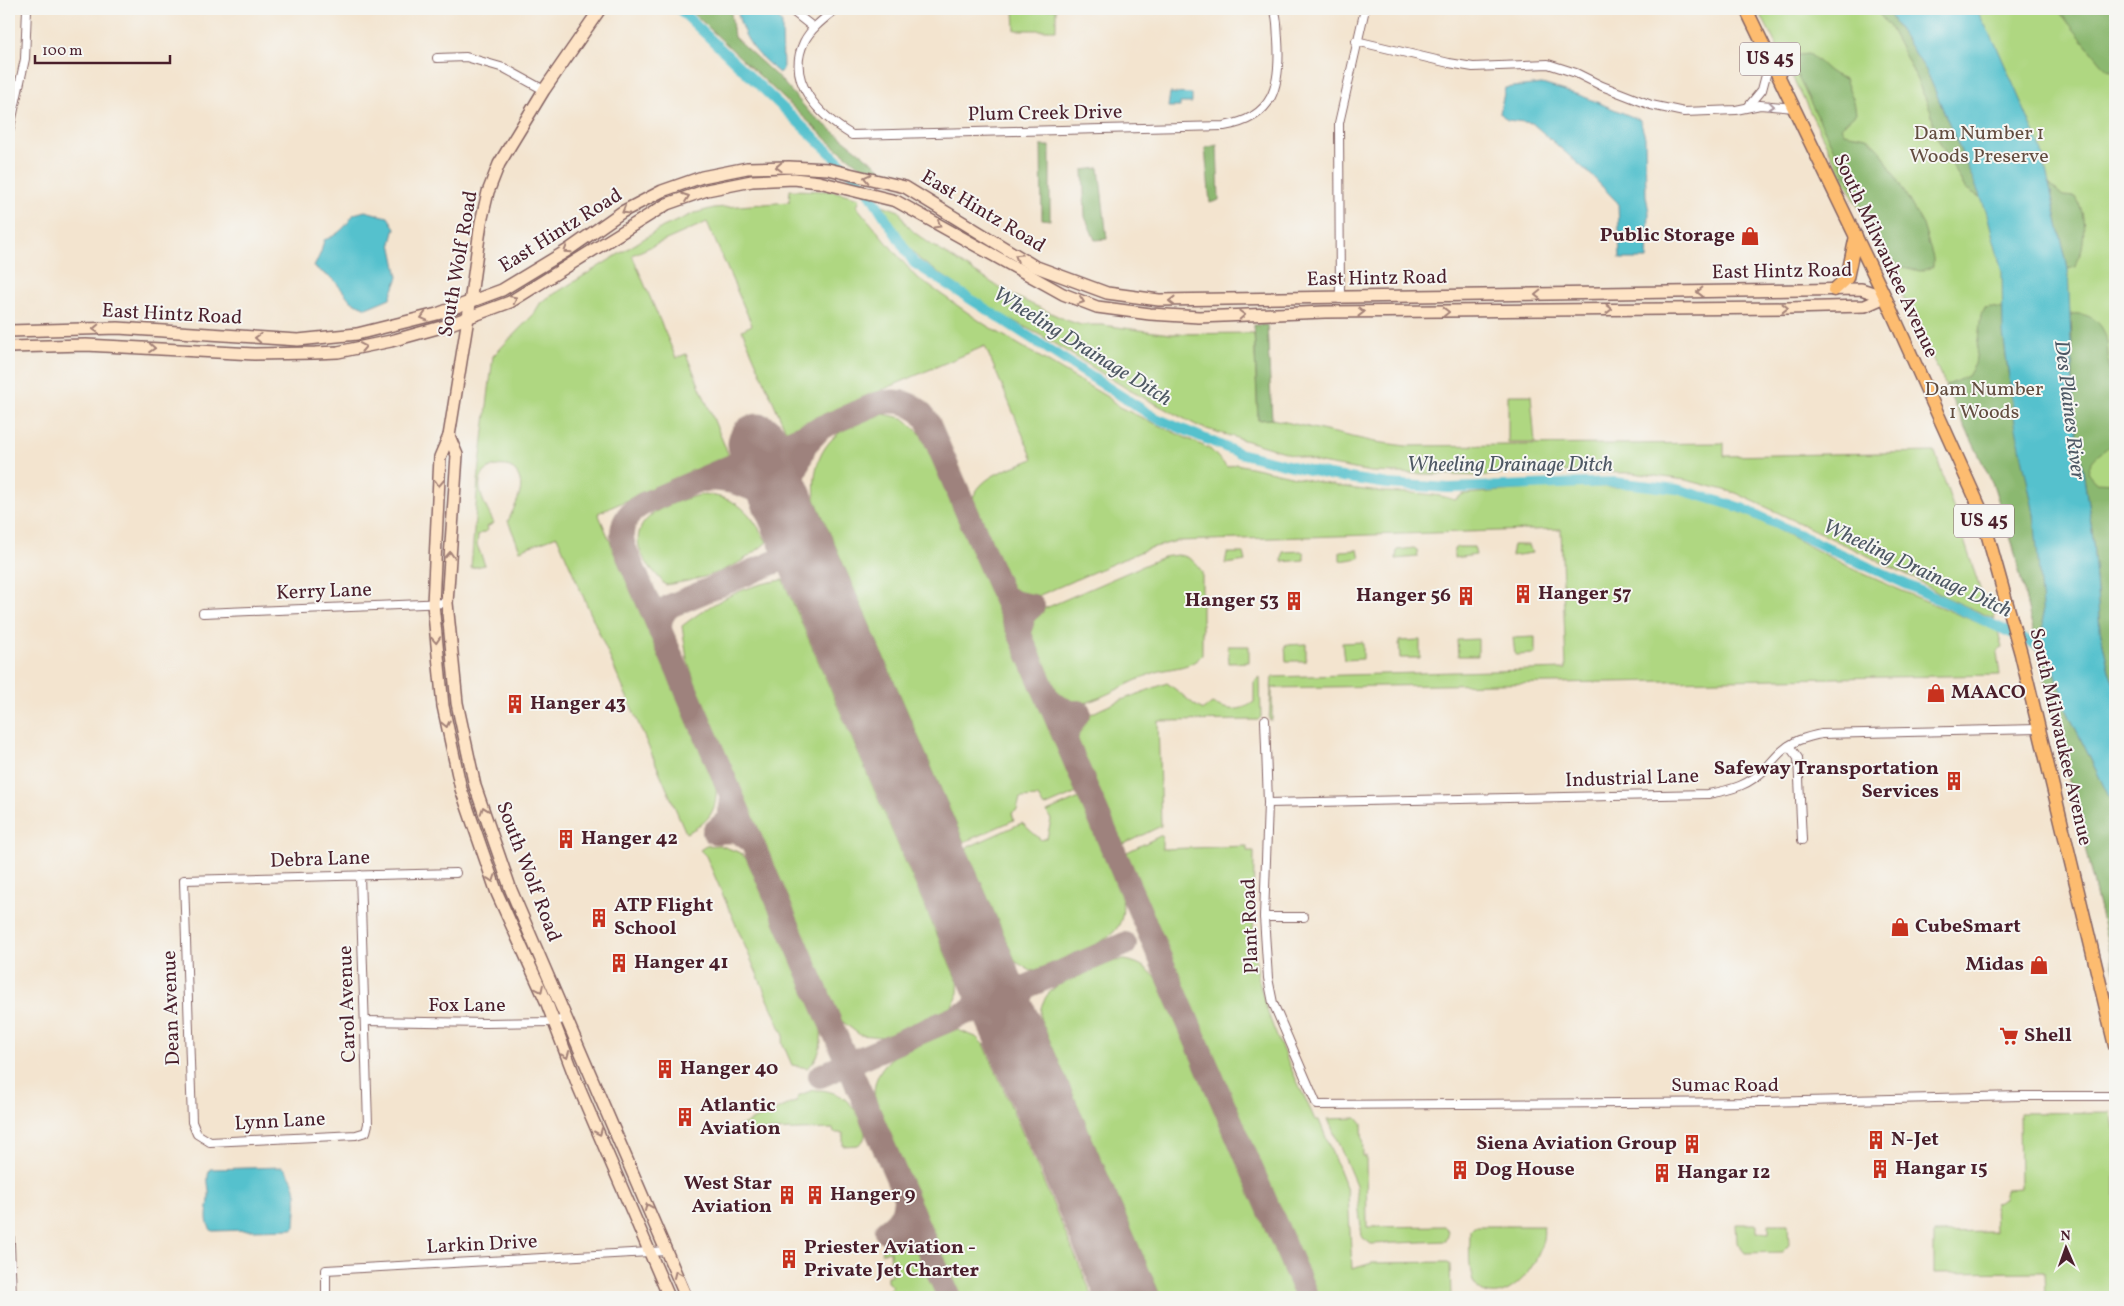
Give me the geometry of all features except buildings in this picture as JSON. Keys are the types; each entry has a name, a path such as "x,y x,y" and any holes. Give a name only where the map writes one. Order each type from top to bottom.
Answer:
{"main road":[{"name":"South Wolf Road","path":"600,9 544,90 499,164 488,192 480,222 468,318 449,436 440,457 433,604 443,706 461,789 497,893 546,1000 553,1022 670,1297"},
{"name":"South Milwaukee Avenue","path":"1746,9 1885,297 1980,508 2021,654 2115,1046"},
{"name":"East Hintz Road","path":"9,331 118,328 298,340 357,334 437,314 502,290 568,250 622,212 662,191 702,177 747,168 789,167 828,170 905,187 1034,266 1107,293 1159,300 1340,299 1861,289 1885,297"},
{"name":"East Hintz Road","path":"9,347 86,345 254,354 338,352 391,341 468,318 510,302 667,204 707,190 752,181 794,179 819,182 896,201 1063,294 1097,306 1150,314 1198,317 1325,312 1789,308 1865,306 1885,297"},
{"path":"1834,290 1847,278 1856,236"},
{"name":"South Wolf Road","path":"449,436 457,454 448,603 457,703 475,786 511,890 686,1297"}],"street":[{"path":"9,132 25,59 27,9"},
{"path":"790,9 814,28"},
{"path":"822,9 830,15"},
{"name":"Plum Creek Drive","path":"836,9 814,28 805,41 799,57 799,75 805,91 816,107 830,122 852,134 1224,126 1242,123 1258,115 1270,101 1277,79 1278,49 1274,9"},
{"path":"1340,299 1338,123 1365,9"},
{"path":"1356,41 1449,64 1473,67 1548,64 1576,72 1602,86 1651,105 1684,112 1736,110 1760,105 1794,108"},
{"path":"437,58 466,57 504,68 544,90"},
{"path":"1748,107 1762,90 1770,60"},
{"name":"Kerry Lane","path":"203,613 448,603"},
{"name":"Plant Road","path":"1265,720 1268,803 1264,916 1265,958 1273,1003 1317,1105 1334,1104"},
{"name":"Industrial Lane","path":"1268,803 1708,794 1731,790 1750,782 1767,768 1779,752 1797,741 1821,734 2038,729"},
{"path":"1789,746 1798,758 1802,840"},
{"name":"Debra Lane","path":"184,880 456,873"},
{"name":"Carol Avenue","path":"360,875 366,1021 368,1124 366,1132"},
{"name":"Dean Avenue","path":"184,880 192,1122 197,1134"},
{"path":"1264,916 1304,917"},
{"name":"Fox Lane","path":"366,1021 553,1022 567,1018"},
{"name":"Sumac Road","path":"1334,1104 1758,1102 2022,1096 2115,1096"},
{"name":"Lynn Lane","path":"197,1134 210,1142 356,1135 366,1132"},
{"path":"9,1217 12,1297"},
{"name":"Larkin Drive","path":"326,1297 326,1270 667,1252"}],"green space":[{"path":"689,9 727,9 731,13 734,37 782,81 810,113 885,172 858,165 833,145"},
{"path":"1014,9 1056,9 1056,30 1015,30"},
{"name":"Dam Number 1 Woods Preserve","path":"1758,9 2115,9 2115,973 2013,546 1993,484 1893,276"},
{"path":"1875,9 1886,9 1927,72 1981,198 1965,188 1935,134 1931,111 1909,63 1889,26"},
{"path":"2057,9 2115,9 2115,72 2107,70"},
{"path":"1809,54 1829,71 1845,79 1854,101 1856,113 1841,127 1844,133 1867,137 1879,148 1923,225 1933,258 1933,267 1920,271 1903,267 1891,259 1874,231 1797,75 1794,60 1798,55"},
{"path":"1217,145 1219,200 1210,203 1205,148"},
{"path":"1041,146 1050,146 1050,220 1042,219"},
{"path":"1099,168 1107,239 1095,240 1085,217 1083,170"},
{"path":"2049,184 2063,196 2076,197 2083,216 2084,235 2081,250 2075,267 2068,269"},
{"path":"790,190 833,191 860,198 857,207 915,276 984,324 1109,398 1119,407 1210,449 1227,467 1236,464 1355,489 1425,494 1455,500 1463,494 1547,488 1602,487 1658,490 1709,501 1754,518 1879,581 1998,631 2002,648 1997,652 2000,675 1272,688 1272,720 1269,720 1272,677 1566,669 1561,529 1177,541 1147,549 1033,598 1023,597 1009,586 972,500 976,491 989,478 1033,459 985,346 786,431 742,330 752,325 707,222 632,255 676,358 686,354 729,456 598,513 716,787 715,803 710,816 700,825 686,833 557,536 520,550 508,521 518,500 521,486 520,479 510,467 493,467 484,473 481,478 481,494 494,523 487,527 488,530 478,535 477,545 485,565 471,568 478,481 493,356 533,315 541,302 663,227 695,213 714,208 789,202"},
{"path":"883,205 899,211 906,224 933,246 1010,294 1066,320 1081,325 1102,325 1170,334 1254,333 1258,420 1272,419 1375,442 1406,446 1724,443 1724,456 1935,452 1984,601 1992,607 1995,619 1943,596 1912,577 1736,493 1686,480 1633,473 1525,471 1481,476 1371,472 1321,463 1200,427 1129,390 1042,336 996,312 920,260 898,234"},
{"name":"Dam Number 1 Woods","path":"1984,308 2003,309 2010,386 2034,513 2044,631 2038,635 2041,655 2055,671 2067,711 2115,809 2115,973 2013,545 1993,484 1945,386 1968,376 1975,364 1981,315"},
{"name":"Dam Number 1 Woods","path":"2071,314 2084,315 2095,320 2103,329 2107,342 2115,440 2094,459 2088,474 2095,482 2115,483 2115,524 2110,529 2108,573 2115,587 2115,685 2109,671 2100,630 2092,530 2074,411"},
{"path":"1254,325 1267,325 1272,419 1258,420"},
{"path":"1508,395 1531,395 1535,443 1508,443"},
{"path":"883,414 903,418 922,435 1077,793 1044,807 1038,797 1020,798 1017,810 1012,813 1014,820 964,842 815,499 817,466 822,453 830,441 852,425"},
{"path":"704,494 726,499 742,508 755,522 767,542 744,560 719,572 693,580 665,585 646,562 639,547 639,535 642,525 650,516 671,504"},
{"path":"1513,545 1529,545 1532,553 1511,556"},
{"path":"1457,547 1474,547 1476,555 1454,558 1454,549"},
{"path":"1414,548 1417,550 1418,557 1396,559 1397,550"},
{"path":"1358,550 1360,558 1340,561 1340,551"},
{"path":"1301,551 1304,553 1304,560 1282,562 1283,552"},
{"path":"1227,553 1244,553 1246,561 1225,564"},
{"path":"1177,555 1191,560 1202,572 1202,655 1188,665 1150,674 1093,700 1072,705 1060,699 1031,635 1031,622 1039,611 1163,557"},
{"path":"783,580 958,983 957,997 949,1009 883,1037 860,1035 839,1019 702,703 687,659 682,626 705,609 742,590"},
{"path":"1535,637 1535,654 1515,655 1513,638"},
{"path":"1478,639 1478,656 1458,656 1457,640"},
{"path":"1420,640 1420,658 1400,658 1399,641"},
{"path":"1363,642 1363,659 1344,660 1342,643"},
{"path":"1306,644 1306,661 1286,661 1285,645"},
{"path":"1228,646 1249,646 1249,662 1229,663"},
{"path":"1260,677 1261,717 1258,720 1158,721 1161,826 1122,845 1076,738 1076,730 1079,723 1107,706 1167,683 1203,710 1212,703 1228,709 1243,708 1254,702 1254,682"},
{"path":"1079,798 1120,890 1123,905 1122,916 1118,926 1104,940 1031,971 1016,962 966,848 1022,823 1041,840 1047,838 1051,820 1047,812"},
{"path":"1162,835 1162,849 1247,846 1247,851 1254,851 1254,935 1260,985 1270,1019 1284,1053 1315,1120 1319,1120 1348,1193 1352,1269 1372,1263 1448,1262 1450,1264 1451,1297 1317,1297 1125,853"},
{"path":"719,845 741,853 748,861 821,1028 819,1051 815,1060 807,1068 792,1065 782,1042 784,1036 706,856 700,850 706,846"},
{"path":"1125,960 1146,968 1161,985 1296,1297 1161,1297 1040,1018 1042,1005 1047,995 1056,987 1079,974 1115,961"},
{"path":"955,1029 976,1037 985,1046 1093,1297 959,1297 874,1096 876,1081 890,1059 915,1045"},
{"path":"813,1090 837,1094 854,1108 864,1130 863,1141 858,1145 843,1146 843,1133 834,1133 833,1129 726,1132 797,1101 798,1096"},
{"path":"2111,1112 2115,1133 2115,1297 2045,1297 2044,1272 1934,1273 1934,1233 1995,1232 1994,1204 2004,1199 2006,1189 2020,1188 2019,1113"},
{"path":"1357,1118 1362,1124 1363,1156 1366,1156 1367,1227 1444,1226 1449,1231 1446,1241 1371,1244 1362,1237 1356,1185 1328,1119"},
{"path":"1736,1224 1757,1224 1757,1232 1769,1233 1769,1224 1788,1224 1789,1245 1782,1252 1745,1253 1737,1243"},
{"path":"1474,1226 1543,1226 1541,1249 1535,1262 1517,1284 1506,1291 1495,1294 1483,1292 1474,1284 1471,1272 1470,1230"},
{"path":"890,1239 907,1241 916,1249 937,1297 881,1297 881,1291 887,1294 892,1286 887,1282 887,1276 891,1275 890,1251 881,1253 884,1243"}],"water":[{"path":"740,9 774,11 782,24 783,69 779,73 758,54 748,40 738,14"},
{"name":"Des Plaines River","path":"1886,9 1976,9 1996,45 2041,148 2068,269 2074,411 2092,530 2100,630 2109,671 2115,685 2115,809 2067,711 2055,671 2041,655 2038,635 2044,631 2034,514 2015,423 2003,333 2002,272 1986,210 1927,72"},
{"path":"1542,84 1582,96 1640,120 1645,137 1646,196 1649,212 1647,259 1620,259 1618,203 1591,175 1532,123 1507,120 1500,113 1505,88"},
{"path":"1170,93 1192,94 1192,103 1180,103 1180,107 1168,107"},
{"path":"365,211 388,217 395,228 391,243 398,277 390,298 366,308 351,301 334,280 314,267 324,240 342,230 354,214"},
{"path":"283,1167 293,1181 295,1188 295,1227 292,1229 212,1231 207,1219 208,1176 210,1169"}],"waterway":[{"name":"Wheeling Drainage Ditch","path":"679,9 865,186 914,263 1154,417 1239,453 1329,475 1388,484 1449,488 1614,482 1677,489 1742,508 2052,652"}],"taxiway":[{"path":"949,1297 622,540 625,521 632,512 643,504 876,404 891,401 911,405 927,420 1307,1297"},
{"path":"703,480 714,479 735,483 784,503 805,445 820,429"},
{"path":"660,631 662,617 670,606 782,559 797,560 808,567 815,575"},
{"path":"1003,595 1013,602 1033,606 1025,613 1019,633"},
{"path":"1049,702 1070,712 1079,712 1068,730 1066,740"},
{"path":"732,798 729,819 714,832 737,831 751,841"},
{"path":"820,1076 1125,944"},
{"path":"982,961 1001,979 1025,988 1013,1013 1013,1033 994,1018 984,1013 972,1011 984,985 982,961"},
{"path":"905,1195 901,1216 886,1231 907,1231 925,1242"}],"runway":[{"path":"758,444 1128,1297"}],"place":[{"name":"Public Storage","path":"1750,236"},
{"name":"Hanger 57","path":"1523,594"},
{"name":"Hanger 56","path":"1466,596"},
{"name":"Hanger 53","path":"1294,601"},
{"name":"MAACO","path":"1936,693"},
{"name":"Hanger 43","path":"515,704"},
{"name":"Safeway Transportation Services","path":"1954,781"},
{"name":"Hanger 42","path":"566,839"},
{"name":"ATP Flight School","path":"599,918"},
{"name":"CubeSmart","path":"1900,927"},
{"name":"Hanger 41","path":"619,963"},
{"name":"Midas","path":"2039,965"},
{"name":"Shell","path":"2009,1036"},
{"name":"Hanger 40","path":"665,1069"},
{"name":"Atlantic Aviation","path":"685,1117"},
{"name":"N-Jet","path":"1876,1140"},
{"name":"Siena Aviation Group","path":"1692,1144"},
{"name":"Hangar 15","path":"1880,1169"},
{"name":"Dog House","path":"1460,1170"},
{"name":"Hangar 12","path":"1662,1173"},
{"name":"West Star Aviation","path":"787,1195"},
{"name":"Hanger 9","path":"815,1195"},
{"name":"Priester Aviation - Private Jet Charter","path":"789,1259"}]}
